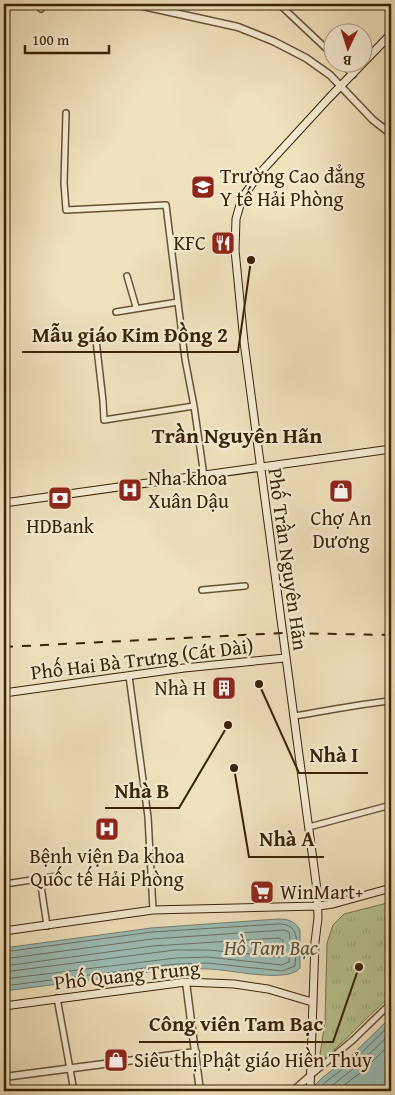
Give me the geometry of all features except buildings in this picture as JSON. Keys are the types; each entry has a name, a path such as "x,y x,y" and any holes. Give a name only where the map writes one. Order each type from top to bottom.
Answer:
{"main road":[{"name":"Phố Trần Nguyên Hãn","path":"310,1090 312,1002 318,906 310,827 259,467 244,342 235,250 236,219 242,198 253,181 285,144 391,34"},
{"path":"4,503 391,449"},
{"name":"Phố Hai Bà Trưng (Cát Dài)","path":"4,693 184,668 285,658"},
{"path":"4,931 153,910 318,906 334,904 391,888"},
{"name":"Phố Quang Trung","path":"4,1006 186,982 234,984 268,989 312,1002"}],"street":[{"path":"134,4 238,27 306,58 341,86 373,120 391,134"},
{"path":"278,4 322,45"},
{"path":"350,72 353,75"},
{"path":"66,113 64,183 66,210 166,206 185,359 204,476"},
{"path":"128,276 136,307"},
{"path":"116,312 136,307 178,302"},
{"path":"96,340 104,420 194,406"},
{"path":"202,590 245,586"},
{"path":"129,676 148,817 153,910"},
{"path":"294,716 360,704 391,701"},
{"path":"310,827 391,805"},
{"path":"6,884 58,876"},
{"path":"40,879 47,926"},
{"path":"186,982 200,1091"},
{"path":"57,998 74,1091"},
{"path":"293,1091 353,1040 391,1003"},
{"path":"4,1077 196,1052"}],"green space":[{"path":"391,902 391,995 327,1057 323,1058 320,1054 325,1022 327,943 333,925 344,914"}],"water":[{"name":"Hồ Tam Bạc","path":"278,919 291,921 300,930 300,968 293,973 271,975 208,969 175,969 4,991 4,948 151,928"},
{"path":"391,1017 391,1091 309,1091 323,1077 351,1056"}],"railway":[{"path":"4,647 283,633 391,635"}],"place":[{"name":"Trường Cao đẳng Y tế Hải Phòng","path":"203,187"},
{"name":"KFC","path":"223,243"},
{"name":"Mẫu giáo Kim Đồng 2","path":"251,260"},
{"name":"Nha khoa Xuân Dậu","path":"130,490"},
{"name":"Chợ An Dương","path":"341,491"},
{"name":"HDBank","path":"60,498"},
{"name":"Nhà I","path":"259,684"},
{"name":"Nhà H","path":"224,688"},
{"name":"Nhà B","path":"228,725"},
{"name":"Nhà A","path":"234,768"},
{"name":"Bệnh viện Đa khoa Quốc tế Hải Phòng","path":"107,829"},
{"name":"WinMart+","path":"262,892"},
{"name":"Công viên Tam Bạc","path":"359,967"},
{"name":"Siêu thị Phật giáo Hiền Thủy","path":"116,1060"}],"district":[{"name":"Trần Nguyên Hãn","path":"237,435"}]}
